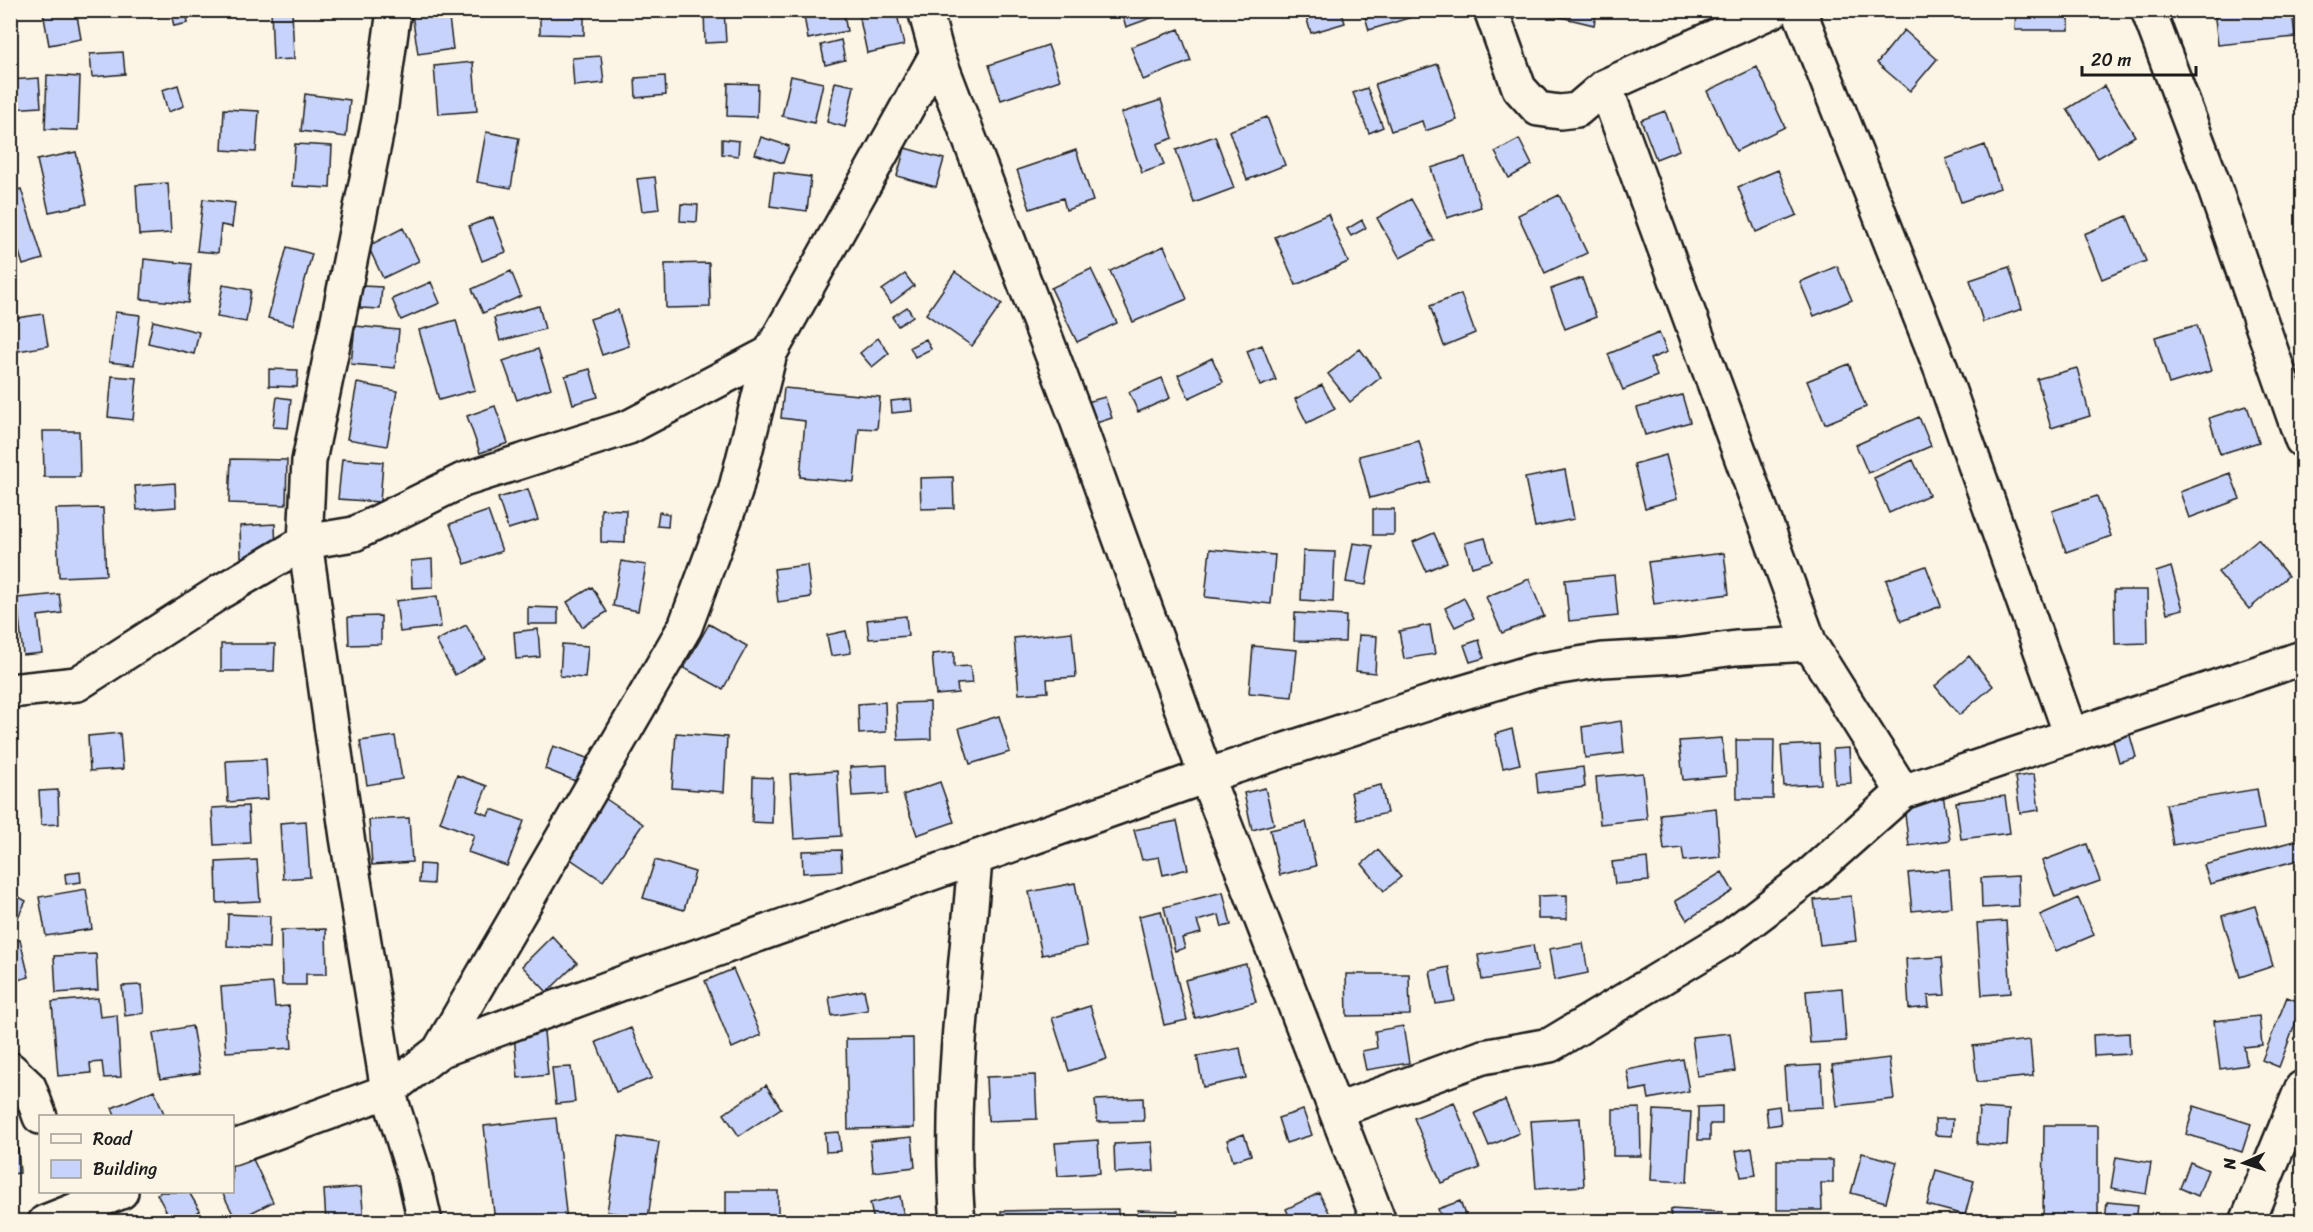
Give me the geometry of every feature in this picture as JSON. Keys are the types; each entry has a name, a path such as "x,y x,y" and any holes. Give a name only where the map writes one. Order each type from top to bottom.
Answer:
{"street":[{"path":"394,10 379,120 309,461 305,542 347,837 388,1091 415,1177 424,1221"},
{"path":"925,10 937,54 1080,428 1206,776 1338,1110 1379,1221"},
{"path":"1491,10 1519,88 1538,109 1560,112 1577,110 1605,86 1774,10"},
{"path":"1799,10 1941,369 2071,735"},
{"path":"2148,10 2294,388 2302,440"},
{"path":"439,1051 685,627 735,492 770,353 937,54"},
{"path":"1605,86 1810,644 1903,792"},
{"path":"10,691 77,684 220,592 305,542 354,534 463,480 629,427 770,353"},
{"path":"234,1147 388,1091 439,1051 636,978 1206,776 1535,671 1603,660 1810,644"},
{"path":"1338,1110 1483,1057 1550,1045 1731,936 1803,881 1903,792 2302,657"},
{"path":"958,1221 954,1187 955,1126 975,859"},
{"path":"10,1069 29,1087 39,1115"},
{"path":"2247,1221 2302,1088"},
{"path":"45,1221 73,1201 111,1193"}],"building":[{"path":"76,10 81,39 49,45 43,12"},
{"path":"149,10 186,10 188,23 174,26 171,13 151,18"},
{"path":"271,10 292,10 294,59 273,60"},
{"path":"448,10 453,49 418,54 412,14"},
{"path":"540,10 584,10 584,35 540,34"},
{"path":"704,10 724,10 726,42 705,43"},
{"path":"803,10 843,10 847,31 808,39"},
{"path":"858,10 896,10 904,45 867,53"},
{"path":"1121,10 1166,10 1167,12 1126,27"},
{"path":"1304,10 1341,10 1345,23 1311,33"},
{"path":"1363,10 1411,10 1412,17 1369,30"},
{"path":"1557,10 1597,10 1594,25 1556,16"},
{"path":"2016,10 2069,10 2069,30 2015,30"},
{"path":"2214,10 2292,10 2295,37 2218,45"},
{"path":"1179,29 1191,61 1143,80 1131,47"},
{"path":"1904,30 1937,59 1910,91 1877,63"},
{"path":"841,40 845,60 825,65 821,45"},
{"path":"1048,45 1060,80 1001,100 989,65"},
{"path":"123,52 125,74 92,77 90,54"},
{"path":"601,56 604,83 574,86 572,58"},
{"path":"473,62 477,111 438,114 434,66"},
{"path":"1438,64 1457,120 1425,131 1422,121 1391,131 1375,84"},
{"path":"1757,67 1785,127 1736,151 1707,91"},
{"path":"47,75 80,77 78,130 45,129"},
{"path":"665,76 666,95 636,98 635,78"},
{"path":"791,76 823,83 814,123 782,116"},
{"path":"39,78 41,107 10,109 10,80"},
{"path":"835,82 854,86 845,127 827,122"},
{"path":"728,83 758,84 757,117 727,116"},
{"path":"178,85 184,106 168,112 162,90"},
{"path":"2104,86 2135,136 2098,158 2067,109"},
{"path":"1367,88 1383,127 1369,133 1353,93"},
{"path":"305,94 350,100 346,137 301,131"},
{"path":"1161,100 1173,138 1157,144 1164,165 1142,173 1121,113"},
{"path":"224,109 259,111 256,152 222,150"},
{"path":"1665,111 1679,150 1656,159 1641,120"},
{"path":"1267,117 1285,165 1247,180 1229,131"},
{"path":"486,132 519,138 511,188 477,182"},
{"path":"1215,136 1234,188 1194,203 1176,150"},
{"path":"761,137 789,146 783,163 755,154"},
{"path":"722,139 739,141 738,156 722,154"},
{"path":"1519,139 1532,165 1509,178 1495,152"},
{"path":"295,144 332,146 330,188 292,186"},
{"path":"1985,145 2000,188 1961,202 1946,159"},
{"path":"905,148 944,159 936,187 897,176"},
{"path":"1076,150 1093,201 1066,210 1063,198 1030,209 1017,170"},
{"path":"76,152 87,204 49,212 37,160"},
{"path":"1465,157 1481,207 1447,218 1431,168"},
{"path":"1778,170 1797,215 1756,232 1738,187"},
{"path":"774,172 811,177 807,211 770,206"},
{"path":"655,177 659,209 642,211 637,179"},
{"path":"168,183 171,233 139,235 136,185"},
{"path":"21,189 43,259 23,265 10,223 10,192"},
{"path":"1559,195 1587,253 1545,273 1518,215"},
{"path":"203,199 235,203 232,227 221,225 218,253 197,251"},
{"path":"1411,199 1434,240 1400,258 1377,218"},
{"path":"681,204 698,205 697,222 680,221"},
{"path":"1328,214 1348,262 1296,285 1275,237"},
{"path":"2127,216 2146,261 2102,279 2084,234"},
{"path":"493,217 506,252 482,261 469,226"},
{"path":"1362,220 1366,228 1351,236 1347,229"},
{"path":"403,228 419,261 383,278 368,246"},
{"path":"1164,246 1187,299 1133,322 1110,271"},
{"path":"287,247 312,254 293,325 268,318"},
{"path":"144,259 191,264 188,303 141,299"},
{"path":"709,263 710,307 666,308 665,264"},
{"path":"1837,266 1852,300 1814,316 1800,282"},
{"path":"2009,267 2022,309 1983,322 1970,280"},
{"path":"1091,269 1117,323 1077,342 1051,288"},
{"path":"511,271 521,296 483,313 472,289"},
{"path":"955,272 1002,304 972,346 926,314"},
{"path":"905,274 914,286 891,303 882,290"},
{"path":"1582,278 1596,317 1565,329 1551,289"},
{"path":"431,282 440,303 401,320 392,299"},
{"path":"223,285 251,290 246,322 217,317"},
{"path":"362,286 382,287 380,309 360,308"},
{"path":"1461,294 1475,333 1444,346 1430,306"},
{"path":"539,306 545,329 500,341 494,318"},
{"path":"907,307 913,316 898,326 892,317"},
{"path":"618,310 629,346 602,355 590,319"},
{"path":"115,312 140,315 134,365 109,362"},
{"path":"43,314 48,346 12,352 10,319"},
{"path":"456,320 475,390 439,400 419,330"},
{"path":"153,321 199,332 194,354 148,343"},
{"path":"2197,325 2211,371 2169,384 2155,337"},
{"path":"355,326 399,330 395,368 351,364"},
{"path":"1659,333 1667,352 1650,359 1657,376 1623,390 1608,354"},
{"path":"878,338 889,353 872,367 860,353"},
{"path":"926,339 931,349 915,357 910,347"},
{"path":"1262,345 1276,380 1260,386 1247,351"},
{"path":"538,349 551,388 517,400 503,361"},
{"path":"1360,349 1381,377 1350,402 1328,374"},
{"path":"1212,358 1223,382 1189,398 1178,375"},
{"path":"1849,364 1866,407 1825,424 1807,381"},
{"path":"2077,368 2090,416 2051,428 2037,379"},
{"path":"269,369 298,370 297,387 269,386"},
{"path":"590,369 598,397 573,404 565,376"},
{"path":"112,376 137,378 133,420 108,417"},
{"path":"1162,378 1170,398 1138,412 1129,392"},
{"path":"357,383 397,391 387,446 347,439"},
{"path":"1322,385 1335,409 1307,423 1295,399"},
{"path":"784,388 880,397 877,429 859,428 854,482 800,477 805,421 781,418"},
{"path":"1682,395 1690,422 1645,435 1637,408"},
{"path":"277,397 291,399 288,428 273,427"},
{"path":"1105,397 1112,418 1093,424 1087,402"},
{"path":"911,399 912,411 892,413 891,401"},
{"path":"495,406 508,443 480,453 467,416"},
{"path":"2247,406 2259,442 2220,454 2209,418"},
{"path":"1919,417 1931,446 1868,473 1856,445"},
{"path":"43,431 79,431 80,477 44,477"},
{"path":"1419,441 1430,482 1370,498 1359,456"},
{"path":"1666,455 1677,499 1645,508 1634,464"},
{"path":"231,459 287,460 286,505 229,503"},
{"path":"342,459 383,462 380,502 338,499"},
{"path":"1913,460 1929,495 1889,513 1874,478"},
{"path":"1565,470 1574,519 1535,527 1525,478"},
{"path":"2230,473 2240,499 2189,518 2180,492"},
{"path":"953,477 954,508 921,509 920,478"},
{"path":"175,483 176,507 137,510 135,486"},
{"path":"528,489 538,520 508,529 498,498"},
{"path":"2097,496 2111,536 2066,552 2052,511"},
{"path":"103,508 106,575 59,577 56,509"},
{"path":"601,509 626,510 625,543 601,542"},
{"path":"1373,509 1394,509 1394,535 1373,535"},
{"path":"488,511 502,551 465,564 450,524"},
{"path":"659,512 669,514 668,527 657,526"},
{"path":"275,524 276,556 241,557 240,526"},
{"path":"1434,533 1447,562 1426,571 1413,542"},
{"path":"1485,538 1492,561 1472,567 1465,543"},
{"path":"2258,539 2288,576 2249,609 2218,572"},
{"path":"1353,543 1373,546 1366,585 1346,582"},
{"path":"1210,549 1275,555 1271,604 1205,597"},
{"path":"1303,551 1335,552 1333,602 1301,600"},
{"path":"1724,553 1729,594 1654,604 1648,562"},
{"path":"432,559 433,587 412,588 411,561"},
{"path":"621,561 646,565 638,611 613,606"},
{"path":"807,565 811,597 778,602 774,569"},
{"path":"1926,566 1941,606 1901,621 1886,580"},
{"path":"2171,567 2183,609 2167,613 2156,572"},
{"path":"1614,575 1618,616 1569,621 1565,580"},
{"path":"1529,579 1544,616 1502,633 1486,597"},
{"path":"592,587 607,612 582,627 567,602"},
{"path":"2114,590 2147,590 2148,643 2115,644"},
{"path":"59,594 62,613 38,616 42,653 23,655 17,598"},
{"path":"437,596 441,627 400,632 396,601"},
{"path":"1464,598 1474,618 1455,627 1445,608"},
{"path":"528,607 558,608 558,624 528,624"},
{"path":"1295,613 1346,616 1345,642 1294,641"},
{"path":"381,616 381,644 349,645 348,617"},
{"path":"906,616 908,636 869,639 867,620"},
{"path":"709,624 747,646 723,689 684,668"},
{"path":"466,625 485,658 455,675 436,641"},
{"path":"1430,625 1435,654 1404,659 1399,631"},
{"path":"538,629 540,657 516,659 514,632"},
{"path":"846,631 851,653 831,656 827,635"},
{"path":"1072,632 1076,677 1047,679 1048,692 1019,694 1014,638"},
{"path":"1359,635 1377,636 1375,673 1356,671"},
{"path":"1479,640 1484,658 1470,662 1464,645"},
{"path":"221,644 275,644 274,671 221,671"},
{"path":"562,644 588,646 585,678 560,676"},
{"path":"1253,646 1297,650 1292,697 1249,693"},
{"path":"954,652 954,667 970,666 972,683 957,684 958,693 936,695 932,654"},
{"path":"1969,656 1993,686 1959,715 1935,686"},
{"path":"885,702 886,732 859,734 858,704"},
{"path":"930,702 931,739 898,740 896,703"},
{"path":"999,716 1010,752 970,764 959,728"},
{"path":"1621,721 1624,753 1585,758 1582,727"},
{"path":"1512,729 1520,764 1503,768 1495,734"},
{"path":"2129,732 2136,757 2119,762 2112,737"},
{"path":"120,733 123,769 90,771 88,736"},
{"path":"676,733 727,737 724,792 672,788"},
{"path":"395,736 402,779 367,785 360,741"},
{"path":"1722,738 1726,776 1683,780 1679,741"},
{"path":"1736,740 1774,740 1773,799 1737,799"},
{"path":"1819,744 1821,784 1784,786 1781,746"},
{"path":"553,746 587,758 578,782 545,769"},
{"path":"1849,748 1851,783 1835,784 1833,749"},
{"path":"266,759 268,799 228,802 226,761"},
{"path":"887,765 888,794 852,796 850,767"},
{"path":"1583,767 1585,787 1538,793 1536,773"},
{"path":"837,771 841,836 794,839 790,774"},
{"path":"1643,773 1647,819 1600,824 1596,777"},
{"path":"2034,774 2039,810 2020,813 2015,777"},
{"path":"457,775 487,786 477,811 488,815 491,809 524,821 507,866 468,852 474,835 440,822"},
{"path":"753,777 773,778 772,823 752,822"},
{"path":"940,782 954,822 917,835 903,795"},
{"path":"1381,785 1387,813 1357,820 1351,792"},
{"path":"1265,788 1274,824 1252,830 1244,793"},
{"path":"2257,789 2264,829 2173,845 2166,804"},
{"path":"58,790 59,824 41,825 39,791"},
{"path":"1943,794 1950,840 1909,846 1903,799"},
{"path":"2005,796 2010,833 1961,839 1956,802"},
{"path":"606,799 643,824 603,881 566,856"},
{"path":"248,806 250,843 214,845 212,808"},
{"path":"1716,808 1720,857 1684,861 1682,848 1664,850 1660,814"},
{"path":"409,818 412,862 372,865 369,820"},
{"path":"306,821 310,877 283,879 280,823"},
{"path":"1177,821 1188,869 1163,875 1159,857 1142,860 1134,830"},
{"path":"1306,822 1316,866 1280,875 1270,830"},
{"path":"2302,839 2302,859 2210,884 2204,865"},
{"path":"2087,844 2100,881 2055,897 2042,861"},
{"path":"841,850 842,871 803,873 802,851"},
{"path":"1378,850 1401,877 1384,891 1362,864"},
{"path":"1647,858 1649,881 1615,884 1612,862"},
{"path":"257,860 260,901 217,903 216,862"},
{"path":"655,860 695,872 684,910 643,898"},
{"path":"420,864 434,865 433,884 419,883"},
{"path":"1949,869 1952,907 1912,911 1908,873"},
{"path":"80,872 81,882 66,884 65,874"},
{"path":"1722,872 1733,891 1687,920 1675,901"},
{"path":"2018,876 2019,906 1982,908 1981,878"},
{"path":"1075,883 1087,946 1042,955 1029,892"},
{"path":"86,889 92,929 46,936 39,897"},
{"path":"10,892 26,901 18,917 10,913"},
{"path":"1223,892 1231,925 1222,927 1219,915 1197,921 1201,933 1182,938 1185,948 1175,951 1164,907"},
{"path":"1567,895 1567,919 1538,919 1538,896"},
{"path":"1851,896 1856,941 1820,945 1814,900"},
{"path":"2078,898 2094,935 2056,951 2040,915"},
{"path":"2255,906 2273,966 2240,977 2222,916"},
{"path":"1161,911 1187,1020 1164,1025 1139,916"},
{"path":"228,914 270,916 269,948 227,946"},
{"path":"2006,921 2011,993 1982,995 1977,923"},
{"path":"326,929 327,974 306,974 306,985 282,985 281,930"},
{"path":"552,936 577,963 547,992 522,966"},
{"path":"20,940 29,977 10,982 10,942"},
{"path":"1583,943 1588,973 1554,980 1549,949"},
{"path":"1533,945 1538,971 1482,980 1478,955"},
{"path":"96,954 98,990 56,993 54,956"},
{"path":"1942,957 1945,995 1928,996 1929,1007 1909,1009 1906,959"},
{"path":"1246,964 1256,1002 1195,1018 1185,980"},
{"path":"1449,967 1455,1001 1436,1004 1430,971"},
{"path":"733,969 761,1035 732,1048 705,981"},
{"path":"1346,974 1409,974 1410,1015 1347,1016"},
{"path":"273,983 275,1007 289,1006 292,1048 226,1052 221,987"},
{"path":"141,985 144,1013 125,1016 122,986"},
{"path":"1842,988 1846,1041 1810,1043 1806,991"},
{"path":"864,990 868,1010 832,1016 829,997"},
{"path":"2287,997 2302,1003 2302,1006 2279,1067 2262,1060"},
{"path":"98,998 100,1017 117,1015 121,1077 104,1078 102,1062 90,1063 91,1073 58,1076 52,1002"},
{"path":"1090,1006 1107,1059 1069,1071 1052,1018"},
{"path":"2259,1016 2262,1045 2244,1047 2247,1065 2220,1069 2214,1021"},
{"path":"192,1026 200,1073 160,1079 153,1033"},
{"path":"1403,1026 1409,1063 1366,1070 1362,1051 1377,1048 1375,1031"},
{"path":"631,1028 652,1078 616,1092 596,1042"},
{"path":"544,1032 548,1075 518,1078 514,1035"},
{"path":"1730,1033 1735,1071 1697,1076 1692,1037"},
{"path":"2129,1033 2130,1054 2094,1056 2093,1035"},
{"path":"913,1038 914,1128 848,1129 846,1039"},
{"path":"2030,1040 2033,1076 1977,1082 1973,1046"},
{"path":"1240,1048 1246,1078 1203,1087 1197,1056"},
{"path":"1889,1058 1894,1099 1837,1106 1832,1065"},
{"path":"1683,1059 1689,1091 1649,1099 1647,1088 1631,1091 1627,1070"},
{"path":"1821,1065 1823,1107 1787,1109 1784,1067"},
{"path":"571,1067 575,1102 556,1104 552,1068"},
{"path":"1035,1075 1037,1119 988,1121 986,1077"},
{"path":"766,1085 781,1108 739,1136 724,1114"},
{"path":"154,1090 165,1115 115,1115 112,1108"},
{"path":"1143,1098 1144,1121 1097,1122 1095,1100"},
{"path":"1505,1100 1519,1133 1489,1146 1475,1113"},
{"path":"1454,1102 1480,1168 1441,1183 1414,1118"},
{"path":"1722,1106 1722,1124 1710,1124 1710,1140 1698,1140 1698,1107"},
{"path":"1779,1106 1781,1124 1768,1126 1766,1108"},
{"path":"2194,1106 2251,1124 2242,1152 2186,1134"},
{"path":"1640,1108 1641,1156 1613,1156 1613,1109"},
{"path":"1979,1108 2009,1110 2007,1146 1977,1144"},
{"path":"1303,1110 1312,1135 1286,1143 1278,1118"},
{"path":"1654,1110 1691,1112 1687,1182 1651,1180"},
{"path":"556,1118 567,1222 495,1222 484,1126"},
{"path":"1580,1118 1584,1186 1536,1189 1531,1121"},
{"path":"1935,1119 1953,1119 1952,1136 1935,1135"},
{"path":"2044,1125 2098,1125 2098,1222 2043,1222"},
{"path":"839,1132 841,1151 826,1152 825,1133"},
{"path":"1244,1134 1251,1155 1233,1161 1227,1140"},
{"path":"619,1136 659,1142 648,1218 607,1212"},
{"path":"912,1137 915,1167 873,1172 870,1141"},
{"path":"1098,1140 1100,1173 1058,1176 1055,1143"},
{"path":"1152,1142 1154,1171 1115,1173 1114,1144"},
{"path":"10,1147 18,1147 20,1173 10,1174"},
{"path":"1752,1148 1756,1175 1741,1177 1736,1151"},
{"path":"1862,1153 1897,1162 1886,1202 1851,1193"},
{"path":"251,1155 273,1202 236,1220 222,1193 234,1193 234,1163"},
{"path":"2116,1157 2151,1163 2146,1194 2111,1188"},
{"path":"1777,1160 1833,1160 1833,1183 1821,1183 1822,1210 1777,1210"},
{"path":"2190,1162 2208,1170 2198,1196 2180,1188"},
{"path":"1936,1170 1974,1181 1965,1215 1927,1205"},
{"path":"361,1187 364,1221 326,1222 324,1190"},
{"path":"726,1191 778,1191 778,1222 726,1222"},
{"path":"190,1193 200,1211 182,1222 172,1222 157,1194"},
{"path":"1319,1193 1333,1220 1292,1222 1286,1209"},
{"path":"900,1196 905,1222 874,1222 870,1203"},
{"path":"1460,1201 1466,1218 1443,1222 1438,1209"},
{"path":"2107,1202 2138,1205 2136,1222 2105,1222"},
{"path":"1118,1209 1118,1222 1001,1222 1001,1211"},
{"path":"1671,1209 1722,1212 1721,1222 1670,1222"},
{"path":"1138,1210 1178,1211 1178,1222 1138,1222"}]}
